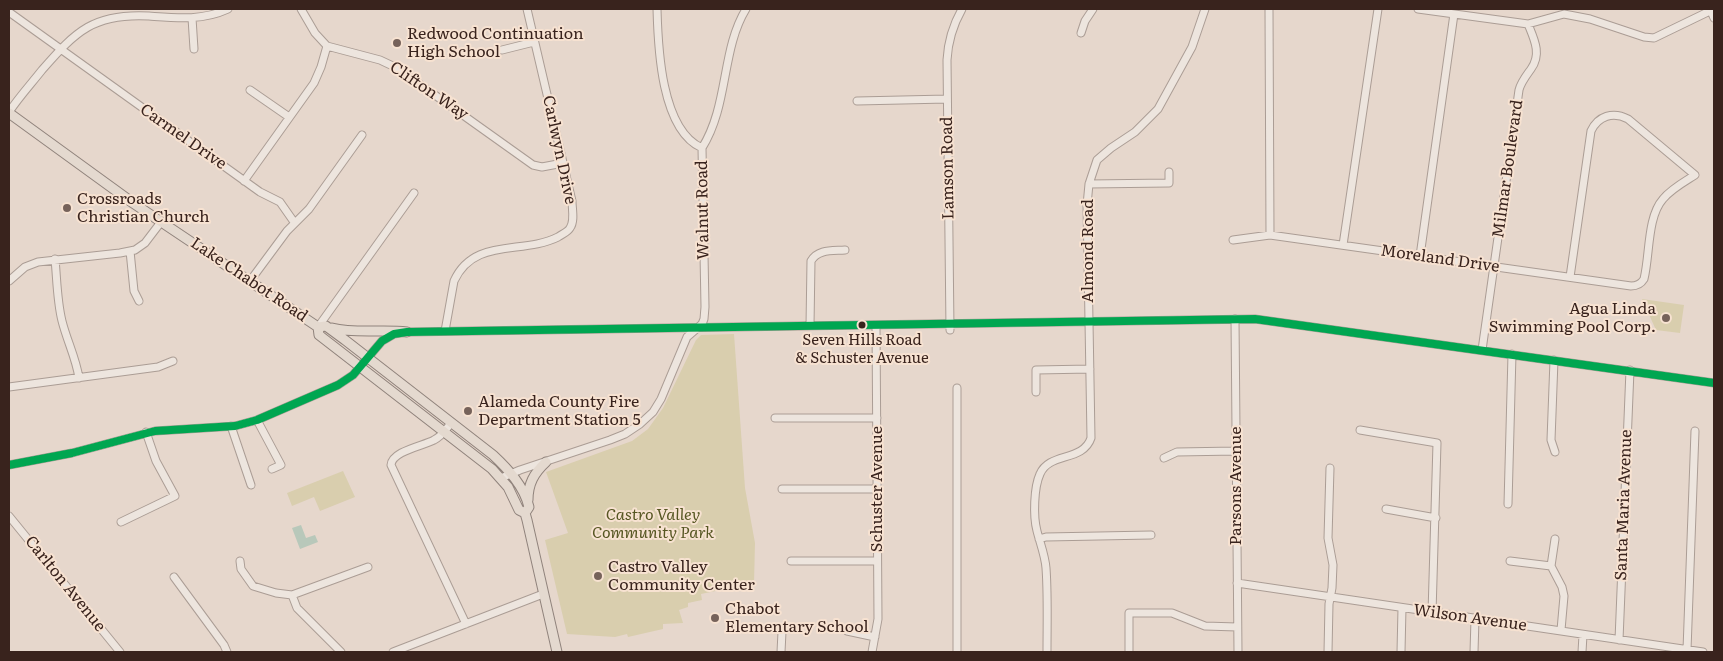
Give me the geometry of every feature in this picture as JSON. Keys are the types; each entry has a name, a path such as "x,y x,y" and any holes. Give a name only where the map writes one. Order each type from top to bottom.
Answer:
{"main road":[{"name":"Lake Chabot Road","path":"9,112 161,222 250,282 368,357 493,455 511,473 528,503 529,507 525,513 557,652"},
{"name":"Lake Chabot Road","path":"322,327 319,335 445,432 501,478 508,487 519,510 525,513"},
{"path":"322,327 342,330 407,332"},
{"path":"528,503 528,492 531,482 536,472 546,462"}],"street":[{"path":"9,112 60,50 74,36 87,27 130,12 192,18 212,15 228,9"},
{"path":"244,181 318,75 327,46 315,33 301,9"},
{"name":"Carlwyn Drive","path":"445,331 454,281 457,274 468,261 485,253 549,241 570,229 572,201 526,9"},
{"path":"657,9 659,52 664,85 671,108 678,126 692,142 702,148"},
{"name":"Walnut Road","path":"698,327 704,319 705,307 702,148 711,134 718,112 731,48 741,17 746,9"},
{"name":"Lamson Road","path":"950,326 948,47 954,24 962,9"},
{"path":"1081,33 1085,21 1093,9"},
{"name":"Almond Road","path":"1047,652 1046,570 1035,522 1036,491 1043,468 1083,450 1091,438 1087,206 1089,184 1097,160 1135,132 1158,109 1192,47 1205,9"},
{"path":"1269,9 1270,235"},
{"path":"1343,245 1378,9"},
{"path":"1418,9 1528,24 1558,14 1564,14 1590,19 1644,37 1654,38 1712,12"},
{"name":"Carmel Drive","path":"9,12 244,181 280,202 294,222"},
{"path":"1420,256 1454,14"},
{"path":"192,18 194,49"},
{"name":"Milmar Boulevard","path":"1482,350 1518,93 1521,84 1534,66 1537,56 1535,41 1528,24"},
{"path":"502,50 534,42"},
{"name":"Clifton Way","path":"327,46 380,60 397,68 533,165 542,168 563,163"},
{"path":"250,90 289,117"},
{"path":"857,101 947,99"},
{"name":"Moreland Drive","path":"1233,240 1270,235 1631,286 1638,285 1644,279 1653,218 1658,205 1667,194 1695,175 1622,115 1615,114 1602,118 1593,126 1589,137 1570,277"},
{"path":"250,282 294,222 309,209 362,135"},
{"path":"1089,184 1170,183 1169,172"},
{"path":"322,327 414,193"},
{"path":"9,281 25,267 38,262 130,252 145,243 161,222"},
{"path":"810,326 811,260 819,252 845,250"},
{"path":"130,252 134,291 139,301"},
{"path":"55,259 60,313 75,360 78,378"},
{"name":"Parsons Avenue","path":"1235,319 1238,652"},
{"path":"9,465 72,453 146,432 230,426 257,420 338,385 353,375 384,339 394,334 407,332 876,325 950,326 1089,321 1269,320 1714,383"},
{"name":"Schuster Avenue","path":"872,652 878,619 876,325"},
{"path":"501,478 618,438 635,428 647,418 661,399 687,337 698,327"},
{"path":"1508,504 1512,354"},
{"path":"1554,360 1551,440 1555,452"},
{"path":"9,387 158,367 173,361"},
{"path":"1036,392 1036,370 1090,369"},
{"name":"Santa Maria Avenue","path":"1619,640 1630,370"},
{"path":"957,388 957,652"},
{"path":"775,418 877,418"},
{"path":"257,420 281,465 272,469"},
{"path":"451,423 445,432 434,440 396,455 391,465 466,624"},
{"path":"230,426 251,485"},
{"path":"1360,430 1437,443 1432,613"},
{"path":"1687,650 1694,431"},
{"path":"121,522 175,496 156,461 146,432"},
{"path":"1164,458 1177,452 1236,451"},
{"path":"1328,652 1333,565 1328,538 1330,468"},
{"path":"782,489 877,489"},
{"path":"1386,509 1436,518"},
{"name":"Carlton Avenue","path":"9,516 120,652"},
{"path":"1039,539 1046,537 1151,535"},
{"path":"1555,539 1551,566 1562,587 1564,596 1561,630"},
{"path":"240,561 241,569 254,586 276,594 292,595 368,567"},
{"path":"791,561 877,561"},
{"path":"1510,561 1551,566"},
{"path":"174,576 224,645 227,652"},
{"name":"Wilson Avenue","path":"1237,583 1703,652"},
{"path":"393,652 544,594"},
{"path":"292,595 297,608 341,652"},
{"path":"1401,652 1402,608"},
{"path":"1129,652 1129,613 1172,613 1205,626 1238,627"},
{"path":"1474,652 1476,619"},
{"path":"847,631 875,637"},
{"path":"781,652 782,632"},
{"path":"1582,652 1583,635"}],"green space":[{"name":"Agua Linda Swimming Pool Corp.","path":"1642,299 1684,305 1680,333 1656,330"},
{"name":"Castro Valley Community Park","path":"734,334 745,488 755,543 754,583 701,594 702,600 688,603 688,607 679,610 683,623 663,624 663,629 628,637 627,634 615,637 567,634 545,540 568,533 546,472 632,441 648,429 663,408 696,340 701,335"},
{"path":"343,471 355,497 320,511 314,497 292,506 287,493"}],"shaded area":[{"path":"301,525 306,538 315,535 318,542 300,549 292,528"}],"transit line":[{"path":"9,465 72,453 155,431 235,426 257,420 338,385 353,375 382,341 394,334 407,332 1255,319 1714,383"}],"place":[{"name":"Redwood Continuation High School","path":"397,43"},
{"name":"Crossroads Christian Church","path":"67,208"},
{"name":"Agua Linda Swimming Pool Corp.","path":"1666,318"},
{"name":"Seven Hills Road & Schuster Avenue","path":"862,325"},
{"name":"Alameda County Fire Department Station 5","path":"468,411"},
{"name":"Castro Valley Community Center","path":"598,576"},
{"name":"Chabot Elementary School","path":"715,618"}]}
